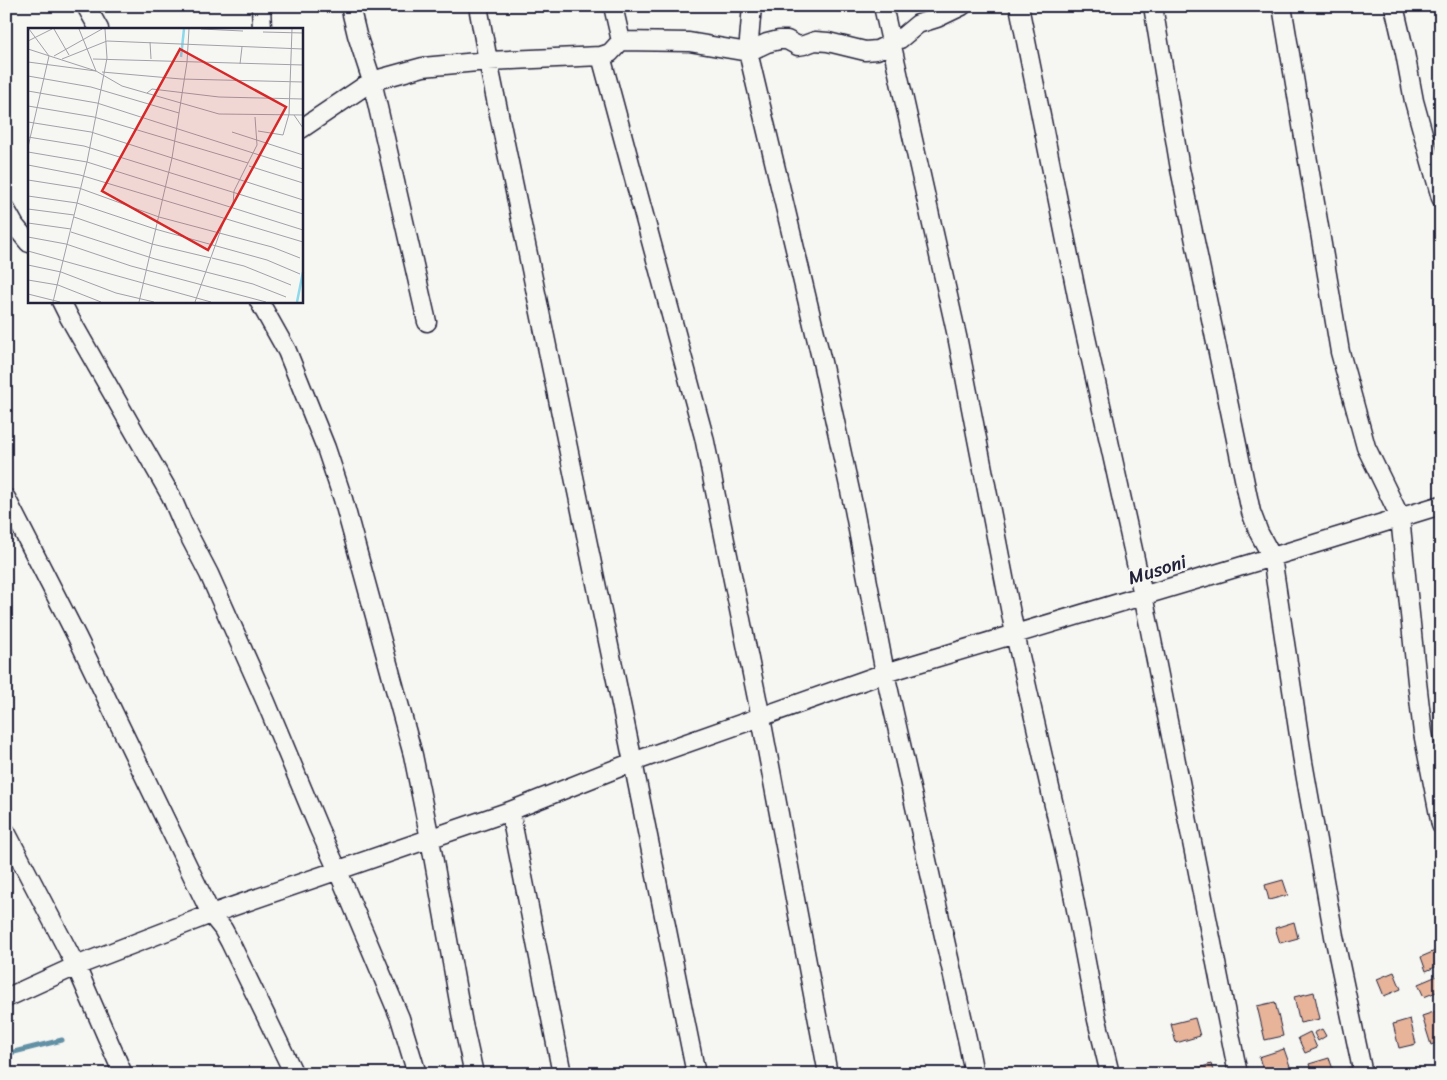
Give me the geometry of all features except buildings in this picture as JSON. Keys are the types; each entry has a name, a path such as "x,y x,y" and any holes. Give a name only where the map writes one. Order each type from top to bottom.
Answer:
{"street":[{"path":"86,6 98,28"},
{"path":"261,6 262,28"},
{"path":"350,6 372,81 427,322"},
{"path":"478,6 696,1074"},
{"path":"613,6 621,41"},
{"path":"752,6 748,52 822,362 854,509 885,673 974,1074"},
{"path":"883,6 957,336 1015,634 1068,867 1097,1020 1110,1074"},
{"path":"304,121 372,81 423,68 488,61 601,56 610,53 621,41 689,42 748,52 767,43 787,40 798,46 815,41 828,42 865,51 877,50 900,39 918,24 937,18 962,6"},
{"path":"1019,6 1078,301 1143,595 1238,1074"},
{"path":"1153,6 1180,169 1251,512 1272,557 1303,762 1332,926 1363,1074"},
{"path":"1282,6 1340,352 1366,447 1400,517 1423,733 1441,825"},
{"path":"1394,6 1414,101 1441,198"},
{"path":"601,56 704,437 761,718 828,1074"},
{"path":"6,210 15,226 28,242"},
{"path":"61,302 68,317 171,496 209,574 266,702 400,1018 417,1074"},
{"path":"260,302 286,351 326,448 343,499 413,755 474,1074"},
{"path":"6,498 77,636 211,914 223,929 230,942 294,1074"},
{"name":"Musoni","path":"6,998 76,966 211,914 510,811 633,762 885,673 1272,557 1441,504"},
{"path":"510,811 562,1074"},
{"path":"6,832 76,966 123,1074"}],"waterway":[{"path":"6,1054 62,1040"}]}
